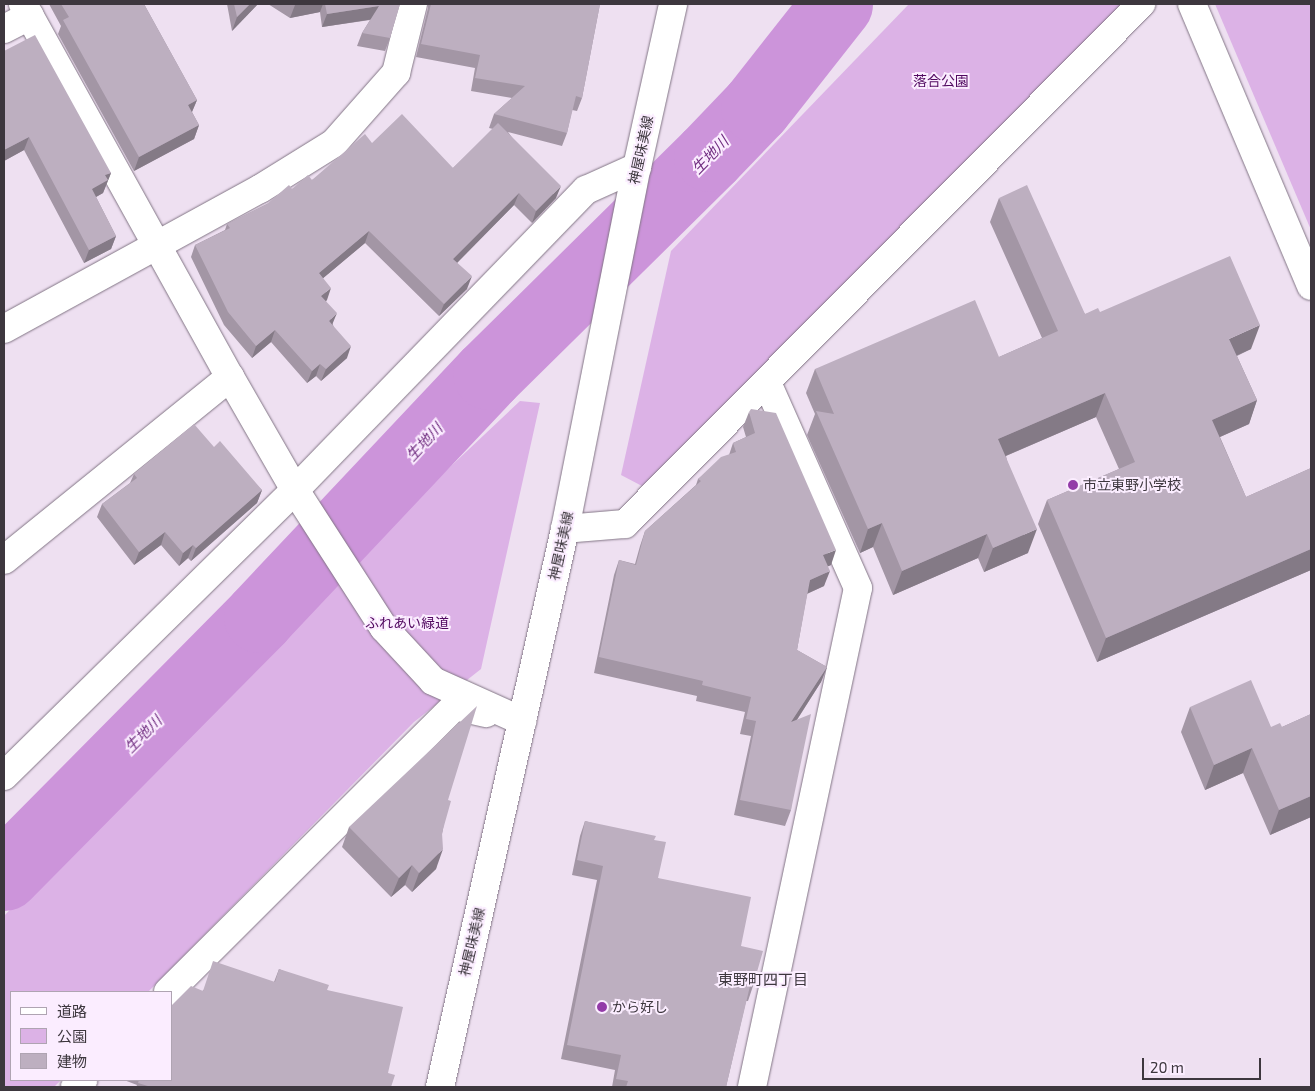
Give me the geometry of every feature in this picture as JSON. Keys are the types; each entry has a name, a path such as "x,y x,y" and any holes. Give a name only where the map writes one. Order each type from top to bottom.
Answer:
{"street":[{"path":"4,329 158,246 334,143 396,73 413,4"},
{"name":"神屋味美線","path":"440,1087 565,529 637,167 673,4"},
{"path":"565,529 625,524 1141,4"},
{"path":"1192,4 1311,286"},
{"path":"4,29 27,10 230,377 295,490 384,628 433,681 522,721"},
{"path":"4,776 295,490 586,190 637,167"},
{"path":"4,560 230,377"},
{"path":"752,1087 858,588 767,383"},
{"path":"169,991 455,706 522,721"}],"green space":[{"name":"落合公園","path":"909,4 1128,4 642,486 621,475 671,251"},
{"path":"1215,4 1311,4 1311,230"},
{"name":"ふれあい緑道","path":"520,401 540,403 481,669 414,722 149,991 10,991 10,1081 60,1081 54,1087 4,1087 4,916 275,632"}],"building":[{"path":"61,4 144,4 197,100 188,105 199,125 139,157 63,20 69,17"},
{"path":"234,4 250,4 237,17"},
{"path":"325,4 400,4 390,38 362,33 379,6 327,14"},
{"path":"431,4 600,4 582,98 576,96 567,133 494,114 525,86 475,78 480,55 421,44"},
{"path":"35,35 111,173 105,175 108,180 92,189 116,236 89,250 29,137 4,150 4,51"},
{"path":"402,114 453,168 498,123 561,186 536,211 519,193 453,259 472,276 444,304 369,231 319,273 331,288 321,296 337,313 329,321 351,346 326,369 320,364 312,371 275,330 256,346 228,312 195,245 230,228 227,224 267,204 289,185 292,189 308,175 312,180 365,134 372,143"},
{"path":"1027,185 1085,314 1098,308 1100,312 1230,256 1260,325 1229,339 1257,400 1212,420 1246,497 1311,468 1311,549 1106,638 1047,500 1135,462 1105,393 998,439 1037,529 993,548 987,534 902,571 882,523 868,529 816,411 834,414 815,369 975,300 999,357 1058,331 999,198"},
{"path":"751,409 776,413 836,550 823,555 830,571 810,580 797,650 827,667 791,722 811,714 791,810 740,800 756,721 746,719 751,697 702,685 703,681 599,657 619,560 636,565 645,531 701,481 698,479 721,457 736,452 733,443 755,433 749,412"},
{"path":"194,424 214,447 220,441 262,490 196,548 193,545 183,553 165,532 139,552 102,504 137,478 134,474"},
{"path":"1251,680 1271,727 1280,723 1282,727 1311,714 1311,796 1279,810 1252,748 1214,765 1190,707"},
{"path":"477,706 448,800 451,801 442,833 443,849 419,873 412,865 399,878 349,827"},
{"path":"585,821 656,836 654,840 666,842 658,878 751,897 741,946 763,951 753,986 750,986 726,1087 626,1087 628,1081 616,1079 621,1055 567,1045 603,866 577,860"},
{"path":"213,961 275,982 279,969 329,985 327,990 403,1007 388,1073 395,1075 391,1087 151,1087 138,1083 139,1081 172,1081 172,1005 191,986 203,991"}],"waterway":[{"name":"生地川","path":"4,875 259,617 488,374 709,156 756,107 837,4"}],"place":[{"name":"市立東野小学校","path":"1073,485"},
{"name":"から好し","path":"602,1007"}],"district":[{"name":"東野町四丁目","path":"763,980"}]}
